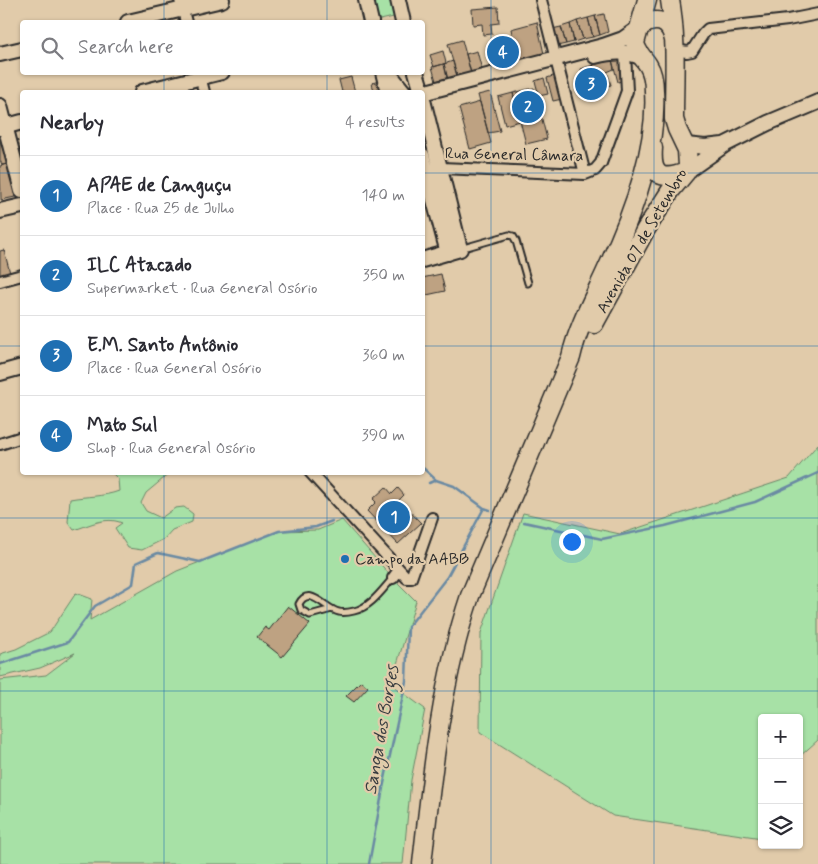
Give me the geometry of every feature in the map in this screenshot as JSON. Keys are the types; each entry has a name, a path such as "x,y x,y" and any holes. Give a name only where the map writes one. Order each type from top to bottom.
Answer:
{"highway":[{"name":"Avenida 07 de Setembro","path":"422,864 442,714 458,632 470,596 571,357 576,337 626,226 637,194 652,135 654,89 650,69 636,48 635,42 647,0"},
{"name":"Avenida 07 de Setembro","path":"571,357 585,340 646,229 671,190 686,172 688,157 686,145 674,119 676,50 675,28 670,0"},
{"path":"640,27 651,21 664,23 673,35 676,50"},
{"path":"652,135 652,163 655,170 660,175 668,176 675,176 686,172"}],"street":[{"path":"137,20 222,0"},
{"path":"366,0 371,20"},
{"path":"398,0 403,20"},
{"path":"541,0 585,174"},
{"path":"676,50 687,52 692,50 708,29 788,20 818,14"},
{"path":"425,96 556,62 612,44 640,27"},
{"path":"0,54 20,49"},
{"path":"556,62 625,53 635,54 642,58"},
{"name":"Rua General Câmara","path":"425,171 441,168 585,174 595,170 601,163 627,91 625,53"},
{"path":"149,90 200,75 204,90"},
{"path":"384,75 388,90"},
{"path":"390,75 402,90"},
{"path":"417,75 421,90"},
{"path":"686,172 726,144 768,123 818,102"},
{"path":"425,105 441,168 454,251"},
{"path":"0,106 3,127 20,191"},
{"path":"3,127 20,123"},
{"path":"686,145 705,147 726,144"},
{"path":"425,171 454,251"},
{"path":"0,205 20,199"},
{"path":"0,211 20,199"},
{"path":"425,259 454,251"},
{"path":"0,281 20,276"},
{"path":"0,373 20,368"},
{"path":"0,444 20,438"},
{"path":"313,475 396,574 407,578 411,578 432,518"}],"lane":[{"path":"454,251 509,235 513,236 528,283"},
{"path":"332,609 310,615 301,610 299,604 306,596 315,598 338,612 354,611 365,606 396,574"}],"green space":[{"path":"371,0 395,0 398,16 376,20"},
{"path":"818,444 818,740 803,753 803,714 758,714 758,837 613,816 480,732 481,633 523,513 620,534 789,478"},
{"path":"114,475 168,475 146,493 141,503 146,511 161,518 175,508 184,507 193,514 192,522 172,530 164,539 142,550 128,548 115,528 122,523 116,521 98,522 74,530 68,522 70,499 119,491 118,479"},
{"path":"342,520 390,575 416,601 391,684 425,709 411,780 403,864 0,864 0,680 46,675 75,653 40,668 0,677 0,654 16,649 50,632 76,593 92,599 90,620 177,571 279,531 318,530"}],"building":[{"path":"498,7 499,23 491,24 492,34 483,35 482,24 473,25 472,9"},
{"path":"604,14 608,32 600,35 595,16"},
{"path":"595,16 600,35 593,37 588,18"},
{"path":"588,18 593,37 583,39 577,21"},
{"path":"577,21 583,39 574,42 570,24"},
{"path":"537,22 544,54 518,61 511,29"},
{"path":"570,24 574,42 566,44 561,27"},
{"path":"561,27 566,44 557,46 552,29"},
{"path":"462,40 472,77 458,80 448,44"},
{"path":"507,40 513,61 499,65 493,43"},
{"path":"443,51 446,63 434,67 430,55"},
{"path":"477,51 483,74 472,77 466,54"},
{"path":"621,58 622,81 618,82 612,60"},
{"path":"612,60 614,69 607,72 611,85 599,88 593,65"},
{"path":"453,61 457,75 449,83 444,64"},
{"path":"444,64 447,78 436,81 432,67"},
{"path":"593,65 599,94 588,96 581,69"},
{"path":"556,75 562,99 553,101 547,78"},
{"path":"351,77 354,90 342,90 339,80"},
{"path":"544,78 548,94 539,96 535,81"},
{"path":"379,81 382,90 374,90 372,83"},
{"path":"534,88 547,139 526,144 513,93"},
{"path":"490,92 500,131 488,133 478,95"},
{"path":"513,93 520,121 505,125 498,97"},
{"path":"480,102 491,143 470,149 459,108"},
{"path":"0,139 7,164 2,165 0,160"},
{"path":"7,164 15,197 1,200 0,166"},
{"path":"4,250 10,273 0,275 0,251"},
{"path":"441,274 445,291 425,295 425,277"},
{"path":"386,487 392,494 398,488 404,495 399,500 421,523 398,544 367,511 376,502 373,499"},
{"path":"288,606 310,624 282,657 257,637 265,627 269,630"},
{"path":"361,681 368,687 354,702 346,696"}],"waterway":[{"path":"425,470 436,480"},
{"name":"Sanga dos Borges","path":"524,522 602,539 665,526 755,502 818,473"},
{"path":"429,483 436,480 454,486 484,508"},
{"name":"Sanga dos Borges","path":"369,864 406,681 408,627 447,577 484,508 490,510"},
{"path":"0,664 68,642 95,606 133,584 136,563 158,553 200,562 279,531 316,527 332,521"}],"place":[{"name":"Mato Sul","path":"503,52"},
{"name":"E.M. Santo Antônio","path":"591,84"},
{"name":"ILC Atacado","path":"528,107"},
{"name":"APAE de Canguçu","path":"394,517"},
{"name":"Campo da AABB","path":"345,559"}]}
